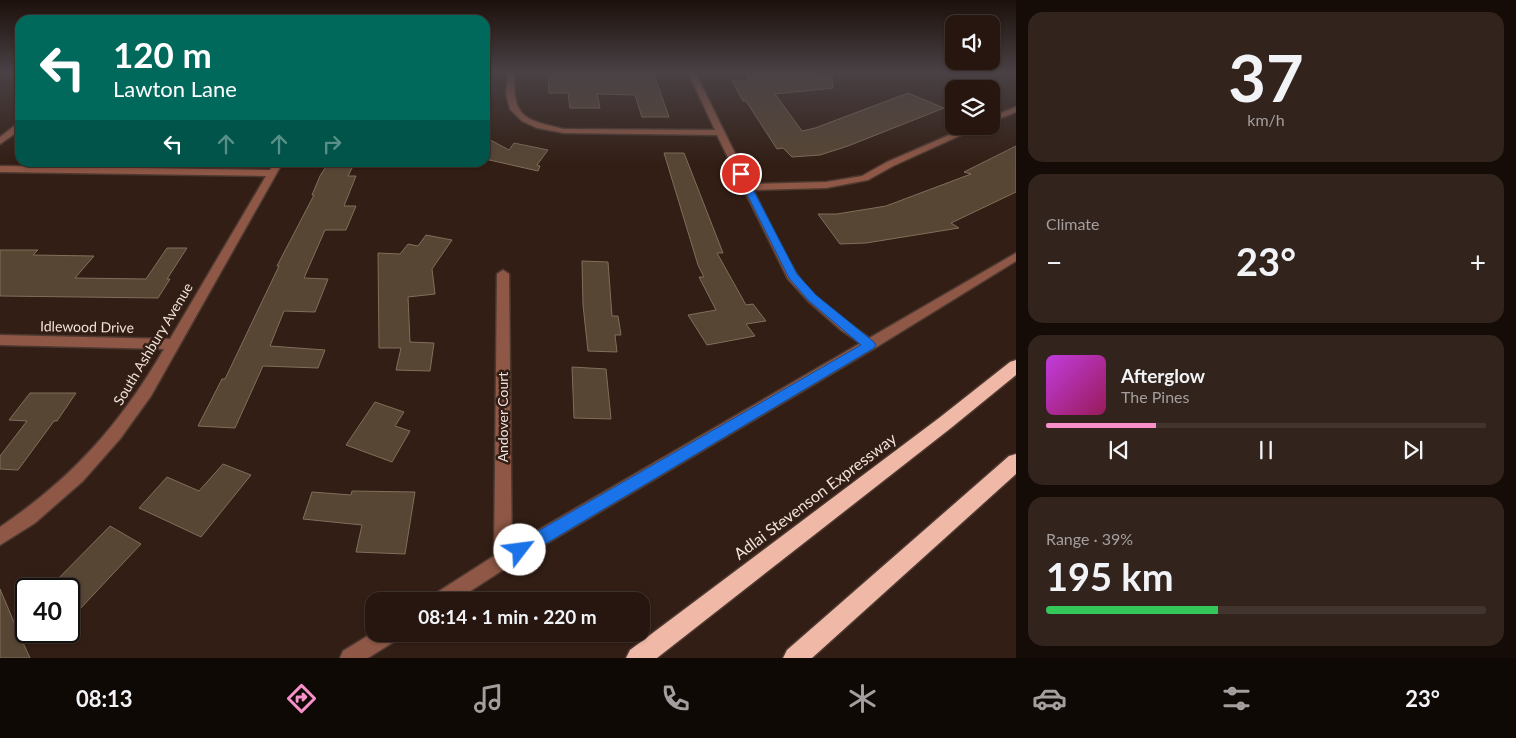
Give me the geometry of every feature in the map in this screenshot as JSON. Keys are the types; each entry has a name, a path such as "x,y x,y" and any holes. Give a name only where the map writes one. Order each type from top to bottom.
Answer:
{"highway":[{"name":"Adlai Stevenson Expressway","path":"638,658 945,423 1016,366"},
{"path":"794,658 1016,462"}],"street":[{"path":"511,103 513,108 528,121 540,126 564,130 720,133"},
{"path":"706,103 792,276 812,298 870,345"},
{"path":"1000,116 1016,109"},
{"path":"0,141 15,130"},
{"path":"748,187 826,185 865,178 890,164 956,135"},
{"path":"0,170 276,168"},
{"name":"South Ashbury Avenue","path":"0,537 29,517 77,476 115,435 146,392 276,168"},
{"path":"453,592 503,560 870,345 1016,256"},
{"name":"Andover Court","path":"503,274 503,560"},
{"name":"Idlewood Drive","path":"0,340 174,344"},
{"path":"350,658 375,642"}],"building":[{"path":"569,103 599,103 600,108 570,108"},
{"path":"637,103 664,103 669,117 642,117"},
{"path":"747,103 781,103 802,131 882,103 931,103 944,108 848,146 820,155 792,157 783,148 777,149"},
{"path":"490,140 509,150 514,143 548,150 537,165 540,166 538,171 490,160"},
{"path":"1016,146 1016,192 951,223 959,228 866,243 840,244 818,214 837,214 886,206 971,174 964,172"},
{"path":"664,153 684,153 723,253 717,253 746,305 753,304 766,321 746,324 755,336 707,345 688,315 716,310 699,277 704,277 698,265"},
{"path":"326,167 352,167 348,176 356,176 344,206 356,206 346,230 325,230 304,278 328,279 315,312 284,311 270,346 325,350 318,368 263,366 235,428 198,426 222,379 225,379 279,266 277,266 314,195 312,195"},
{"path":"426,235 452,240 432,269 435,294 408,297 410,342 434,343 430,371 396,370 401,348 379,348 378,253 400,254 408,244 418,246"},
{"path":"167,248 187,248 167,279 170,279 158,298 0,296 0,250 38,250 33,255 94,256 75,278 146,279"},
{"path":"582,261 608,262 612,316 618,316 621,335 615,335 617,352 588,351 583,305"},
{"path":"572,367 606,369 611,419 574,418"},
{"path":"30,393 76,393 57,421 54,421 18,470 0,469 0,456 27,421 9,420"},
{"path":"375,402 404,412 395,426 410,431 392,462 346,445"},
{"path":"223,464 251,475 201,537 139,508 167,477 199,491"},
{"path":"352,491 415,492 405,554 356,552 362,525 303,519 312,492 351,495"},
{"path":"110,526 141,544 80,609 80,578 59,578"},
{"path":"0,589 15,625 15,643 23,643 30,658 0,658"}],"route":[{"path":"520,550 870,345 812,298 792,276 741,174"}]}
